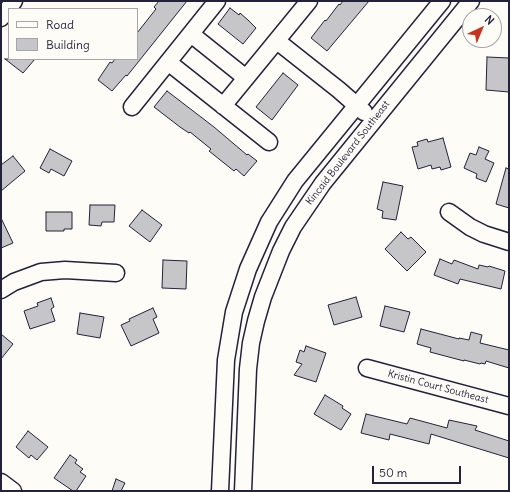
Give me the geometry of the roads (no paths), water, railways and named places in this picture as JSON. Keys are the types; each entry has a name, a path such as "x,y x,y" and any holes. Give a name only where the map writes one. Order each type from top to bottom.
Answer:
{"street":[{"path":"132,107 217,1"},
{"path":"223,106 309,1"},
{"path":"220,491 226,360 234,312 248,268 269,222 294,181 442,1"},
{"name":"Kincaid Boulevard Southeast","path":"243,491 248,369 256,320 263,297 281,251 293,227 323,183 471,1"},
{"path":"1,18 8,9"},
{"path":"191,34 246,78"},
{"path":"277,41 373,120"},
{"path":"168,62 269,142"},
{"path":"449,212 470,227 484,234 509,242"},
{"path":"1,290 14,282 41,272 65,270 116,273"},
{"name":"Kristin Court Southeast","path":"367,368 509,406"},
{"path":"1,482 13,491"}]}
